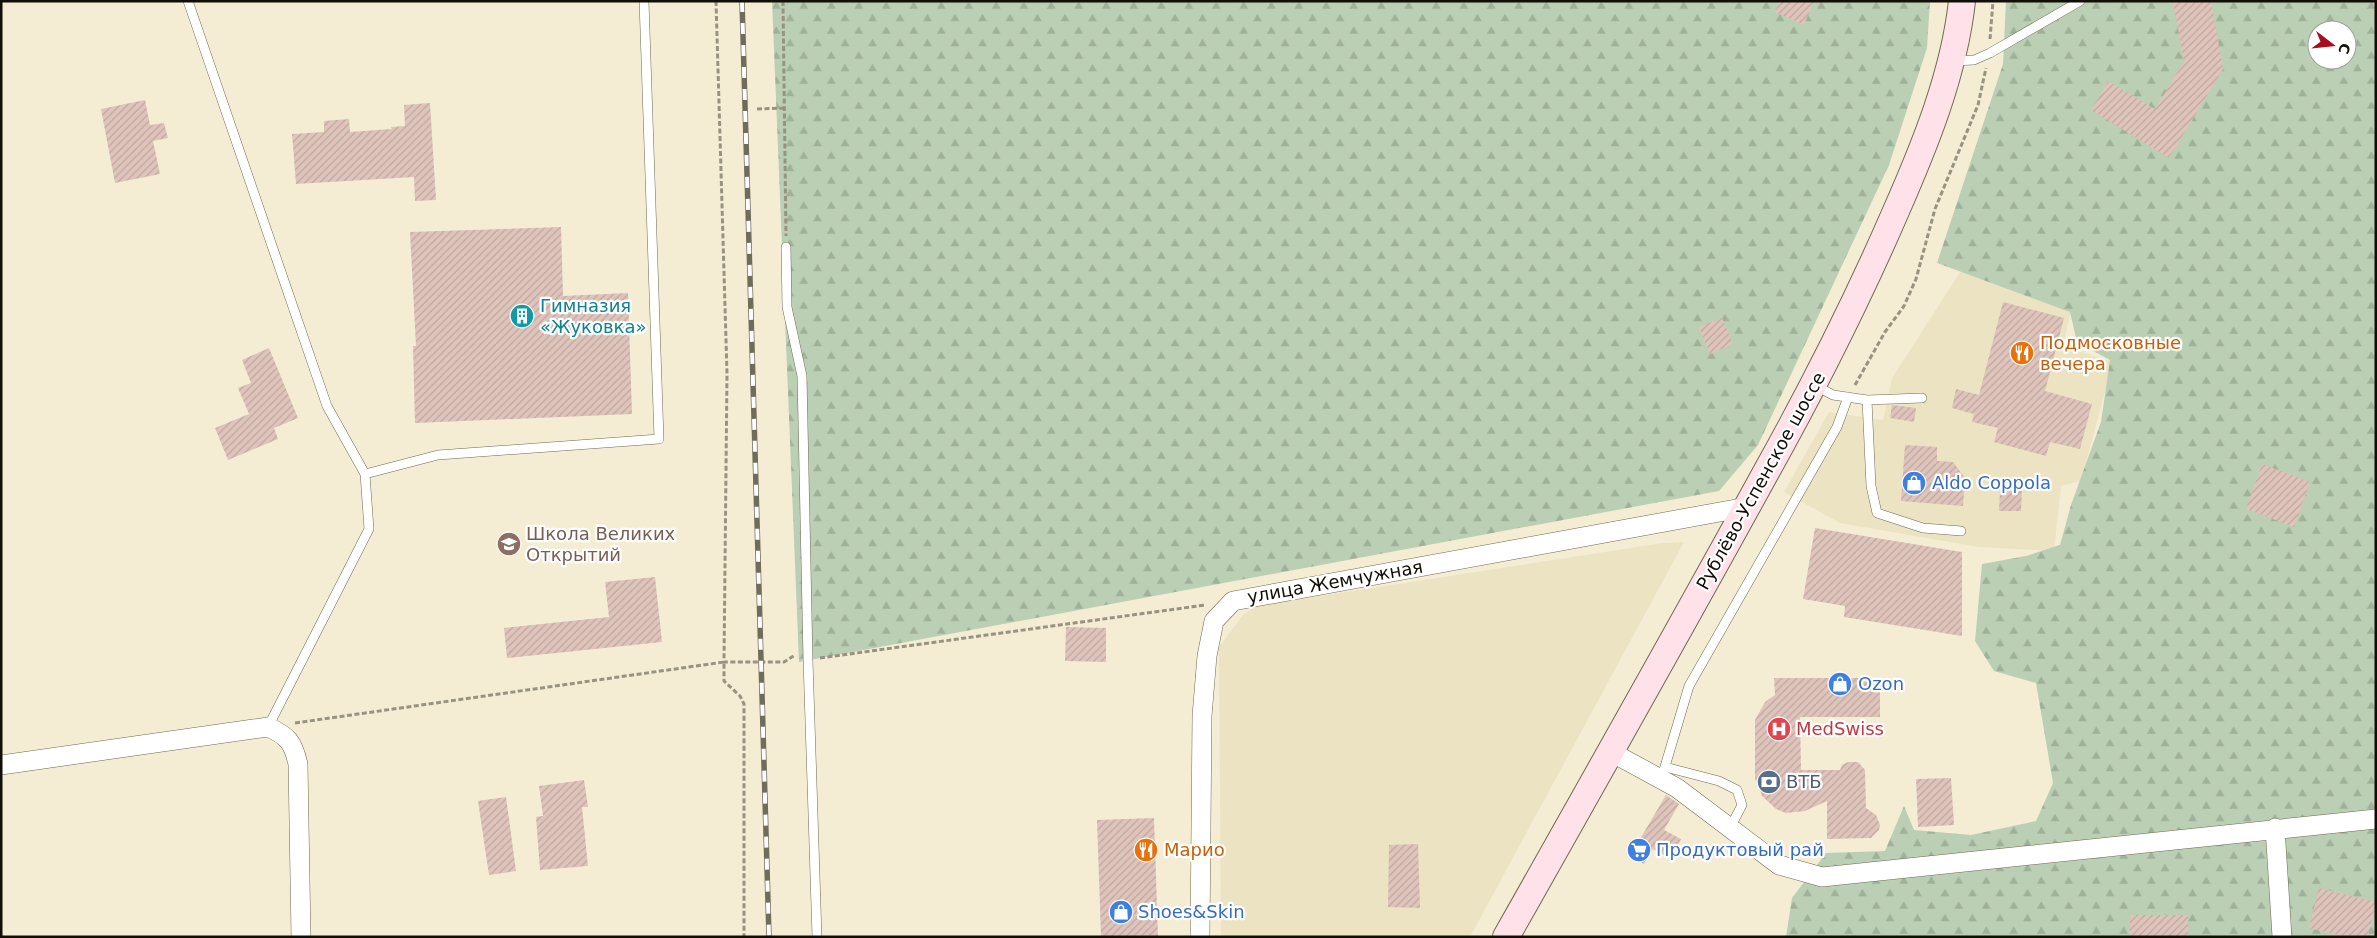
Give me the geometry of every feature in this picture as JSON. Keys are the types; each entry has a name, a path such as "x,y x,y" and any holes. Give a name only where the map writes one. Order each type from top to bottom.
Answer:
{"main road":[{"name":"Рублёво-Успенское шоссе","path":"1506,937 1611,752 1814,385 1862,287 1918,160 1951,62 1962,1"}],"street":[{"name":"улица Жемчужная","path":"1200,937 1202,716 1207,656 1214,621 1233,601 1747,507"},
{"path":"1,764 268,727 283,734 294,748 298,764 301,937"},
{"path":"1611,752 1663,773 1677,788 1779,865 1822,877 2275,828 2376,819"},
{"path":"2275,828 2282,937"}],"lane":[{"path":"188,1 327,406 366,474 370,529 268,727"},
{"path":"366,474 438,455 659,439 644,1"},
{"path":"1951,62 1974,60 1990,53 2080,1"},
{"path":"786,247 787,307 802,376 808,660 817,937"},
{"path":"1814,385 1833,395 1867,400 1922,398"},
{"path":"1730,828 1742,805 1737,790 1719,781 1663,773 1689,686 1837,427 1848,397"},
{"path":"1867,400 1871,486 1877,513 1923,528 1961,531"}],"path":[{"path":"716,1 727,374 724,681 740,696 744,704 744,937"},
{"path":"783,1 786,247"},
{"path":"1848,397 1885,332 1904,306 1916,279 1935,209 1978,105 1990,53 1993,1"},
{"path":"757,109 784,108"},
{"path":"808,660 1233,601"},
{"path":"268,727 724,662 784,662 808,648"}],"shaded area":[{"path":"1966,263 2073,302 2063,346 2113,362 2081,481 2061,486 2054,551 1979,547 1840,523 1784,492 1829,412 1883,420 1892,378"},
{"path":"1684,542 1470,937 1221,937 1219,647 1243,615 1256,606 1663,543"}],"green space":[{"path":"772,1 1930,1 1927,48 1889,165 1758,445 1719,491 799,662"},
{"path":"2006,1 2376,1 2376,937 1786,937 1792,898 1826,853 1885,851 1904,806 1914,830 1971,835 2036,821 2053,783 2036,683 1994,671 1975,641 1982,564 2026,556 2060,545 2071,505 2101,422 2110,360 2077,342 2070,312 1937,263 2003,64"}],"building":[{"path":"1779,1 1814,1 1804,25 1775,12"},
{"path":"2173,1 2211,1 2223,69 2169,158 2091,110 2108,81 2155,109 2184,61"},
{"path":"145,100 150,125 164,123 168,138 153,141 160,174 115,183 101,109"},
{"path":"430,103 436,200 415,201 414,177 296,184 292,134 324,132 324,121 349,119 350,132 392,129 391,127 405,126 404,105"},
{"name":"Гимназия «Жуковка»","path":"561,227 563,296 628,293 632,414 415,423 413,346 416,346 410,232"},
{"name":"Подмосковные вечера","path":"2003,302 2064,318 2045,391 2092,404 2080,449 2050,442 2046,456 1994,442 1998,428 1972,422 1974,414 1952,408 1956,389 1979,395"},
{"path":"1722,318 1733,344 1710,354 1699,327"},
{"path":"269,348 298,418 274,428 278,439 228,460 215,428 249,414 238,388 251,383 242,360"},
{"path":"1892,405 1916,408 1914,422 1890,418"},
{"path":"1905,445 1937,447 1937,461 1953,462 1965,478 1963,506 1901,501"},
{"path":"2262,464 2310,482 2294,527 2246,509"},
{"path":"2000,490 2022,491 2021,511 1999,511"},
{"path":"1815,528 1962,552 1962,636 1844,617 1845,606 1803,599"},
{"path":"655,577 662,642 507,658 504,628 609,617 605,582"},
{"path":"1066,627 1106,628 1106,662 1065,661"},
{"path":"1774,678 1880,678 1880,717 1800,717 1801,770 1840,770 1842,765 1848,762 1858,762 1865,770 1866,808 1876,815 1880,825 1879,830 1871,838 1827,839 1827,801 1805,811 1786,813 1776,809 1762,796 1755,778 1755,720 1765,702 1775,695"},
{"path":"1951,778 1954,825 1918,827 1916,779"},
{"path":"584,780 588,807 582,807 588,866 540,870 536,817 543,816 539,786"},
{"path":"1666,795 1679,804 1664,830 1681,839 1671,859 1653,849 1644,864 1630,856"},
{"path":"506,797 516,871 489,875 478,801"},
{"path":"1154,818 1158,937 1101,937 1097,820"},
{"path":"1418,844 1420,908 1388,907 1389,845"},
{"path":"2319,888 2376,902 2368,937 2347,937 2309,928"},
{"path":"2130,915 2188,915 2188,937 2130,937"}],"railway":[{"path":"742,1 769,937"}],"place":[{"name":"Гимназия «Жуковка»","path":"522,316"},
{"name":"Подмосковные вечера","path":"2022,353"},
{"name":"Aldo Coppola","path":"1914,483"},
{"name":"Школа Великих Открытий","path":"509,544"},
{"name":"Ozon","path":"1840,684"},
{"name":"MedSwiss","path":"1779,729"},
{"name":"ВТБ","path":"1769,782"},
{"name":"Марио","path":"1146,850"},
{"name":"Продуктовый рай","path":"1639,850"},
{"name":"Shoes&Skin","path":"1121,912"}]}
